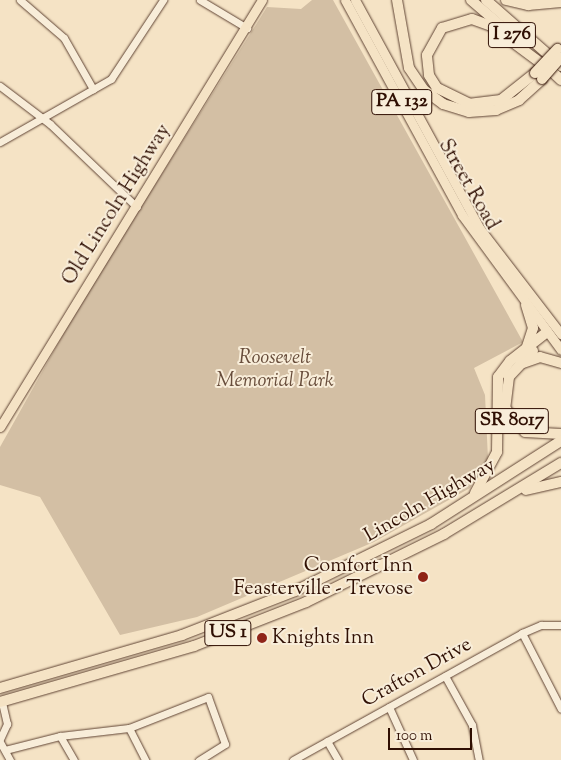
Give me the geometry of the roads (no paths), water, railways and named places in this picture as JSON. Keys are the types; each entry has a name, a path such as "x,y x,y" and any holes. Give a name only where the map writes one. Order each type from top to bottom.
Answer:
{"highway":[{"path":"397,0 409,68 424,90 443,104 469,112 496,110 520,100 560,50"},
{"name":"I 276","path":"472,0 556,69"},
{"name":"I 276","path":"486,0 556,69 561,80"},
{"path":"506,0 528,6 561,2"},
{"path":"538,76 501,100 470,104 437,88 429,75 427,55 442,28 472,19 491,26 556,69"},
{"path":"526,305 533,332 526,348"},
{"path":"466,502 486,479 496,455 498,377 526,348 554,333"},
{"path":"513,371 554,333"},
{"path":"513,371 534,358 561,362"},
{"name":"SR 8017","path":"513,371 504,395 511,419 530,434 561,434"},
{"name":"Lincoln Highway","path":"0,688 125,653 249,610 357,562 466,502 561,441"},
{"name":"Lincoln Highway","path":"1,702 150,660 270,617 397,560 493,505 561,463"},
{"path":"493,505 532,488 561,482"}],"main road":[{"name":"Old Lincoln Highway","path":"0,428 247,28 262,0"},
{"name":"Street Road","path":"345,0 459,210 526,305 554,333"},
{"name":"Street Road","path":"355,0 480,228 554,333 561,350"}],"street":[{"path":"20,0 56,28 93,89"},
{"path":"0,142 46,120 115,75 163,0"},
{"path":"200,0 247,28"},
{"path":"0,86 46,120 137,207"},
{"name":"Crafton Drive","path":"293,760 522,634 541,626 561,625"},
{"path":"522,634 561,709"},
{"path":"445,676 472,725 479,760"},
{"path":"5,750 60,736 129,728 208,697 225,744 199,760"},
{"path":"1,702 7,724 0,741 10,760"},
{"path":"389,707 413,760"},
{"path":"129,728 144,760"},
{"path":"60,736 74,760"},
{"path":"327,741 338,760"}],"place":[{"name":"Comfort Inn Feasterville - Trevose","path":"423,577"},
{"name":"Knights Inn","path":"262,638"}],"park label":[{"name":"Roosevelt Memorial Park","path":"275,370"}]}
